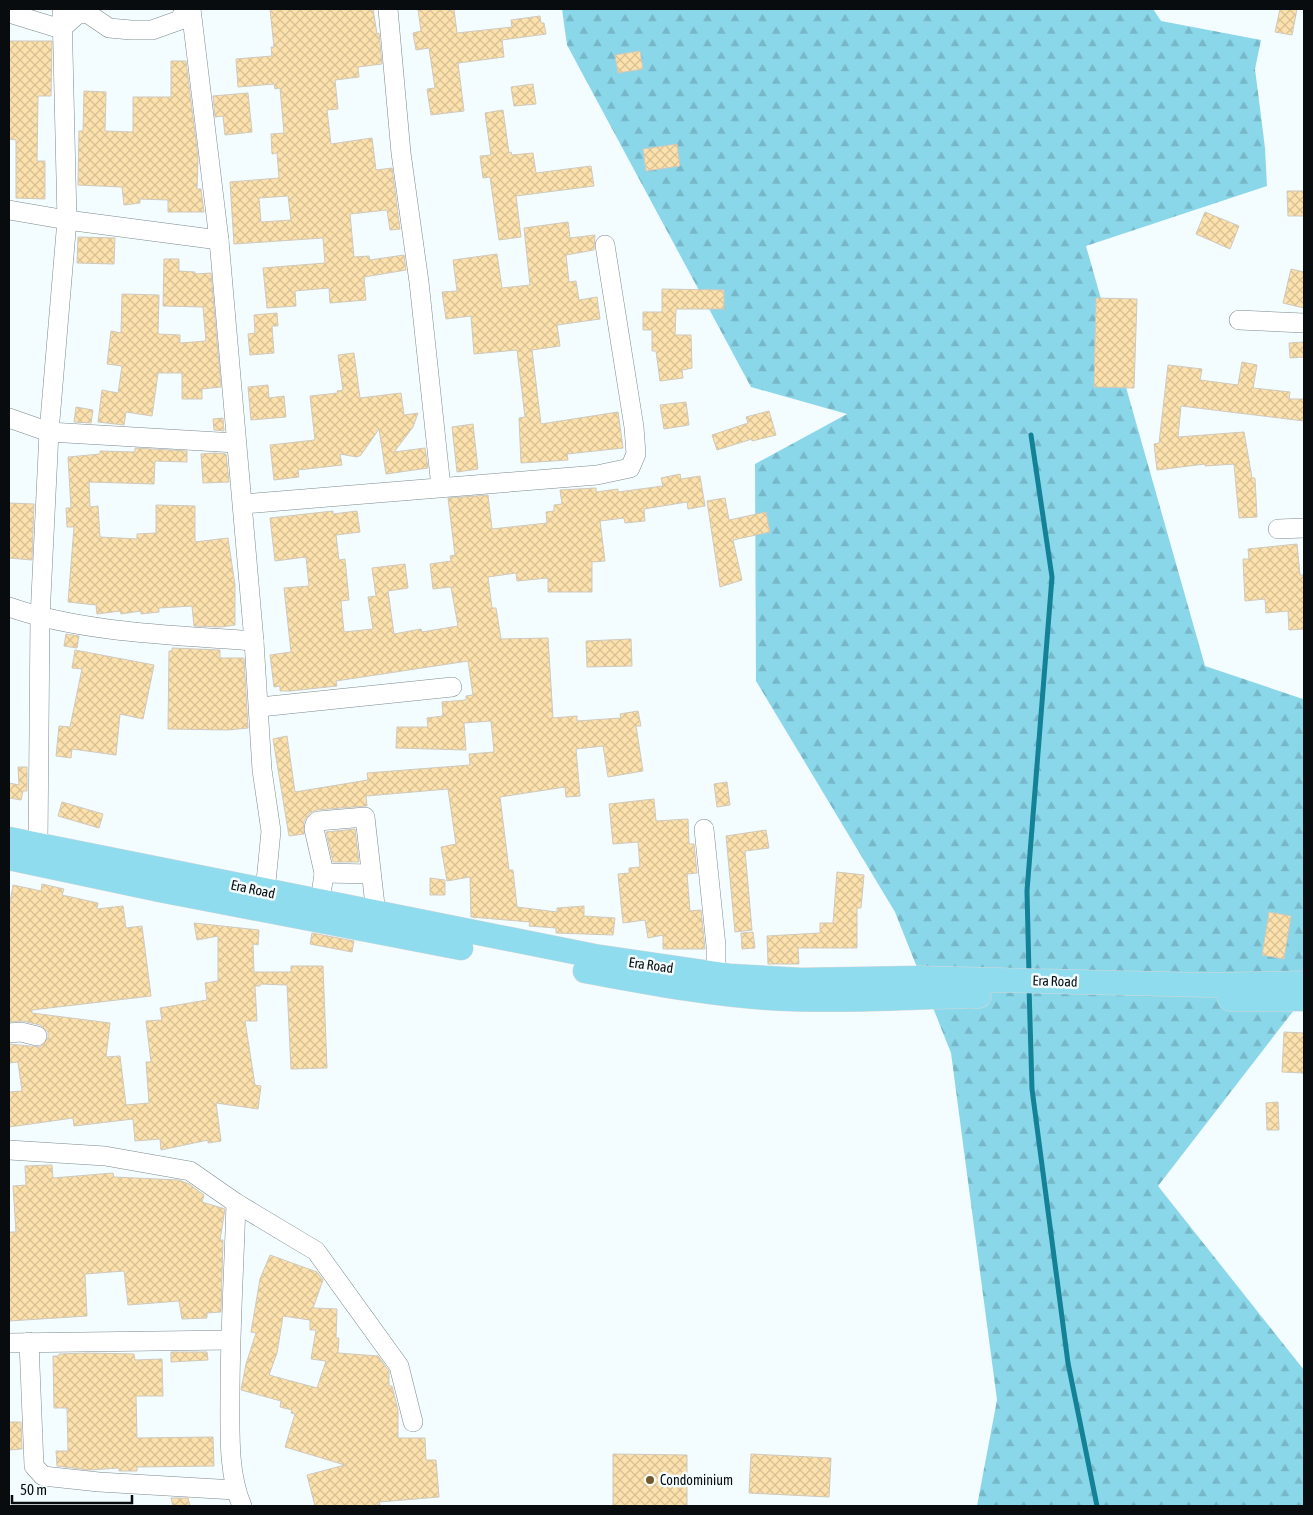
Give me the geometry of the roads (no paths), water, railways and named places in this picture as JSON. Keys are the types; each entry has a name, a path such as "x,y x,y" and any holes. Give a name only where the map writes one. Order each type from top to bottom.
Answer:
{"main road":[{"name":"Era Road","path":"9,839 265,892 594,956 716,974 801,980 1007,988 1208,985 1266,992 1304,983"},
{"path":"9,858 329,923 666,986 770,998 869,999 1007,988"},
{"path":"1266,992 1304,1000"}],"street":[{"path":"38,844 40,618 49,432 67,220 62,9"},
{"path":"61,29 78,14 87,13 109,28 152,30 180,20 185,9"},
{"path":"191,9 219,240 260,707 262,770 271,831 265,892"},
{"path":"388,9 401,153 419,282 441,487"},
{"path":"9,13 61,29"},
{"path":"9,210 67,220 219,240"},
{"path":"243,504 597,475 630,468 636,454 634,427 605,245"},
{"path":"1239,320 1304,323"},
{"path":"9,418 49,432 236,443"},
{"path":"1278,529 1304,528"},
{"path":"9,607 40,618 147,632 254,641"},
{"path":"260,707 452,687"},
{"path":"320,903 324,873 314,829 315,824 361,816 365,817 367,821 376,914"},
{"path":"704,829 716,946 716,974"},
{"path":"324,873 371,874"},
{"path":"9,1033 21,1032 37,1036"},
{"path":"9,1150 105,1156 190,1170 236,1203 316,1250 399,1366 413,1422"},
{"path":"29,1342 34,1466 43,1476 239,1498 230,1427 230,1340 236,1203"},
{"path":"9,1343 230,1340"}],"waterway":[{"path":"1029,974 1027,891 1052,577 1031,435"},
{"path":"1029,987 1032,1089 1068,1363 1097,1506"}],"place":[{"name":"Condominium","path":"650,1480"}]}
